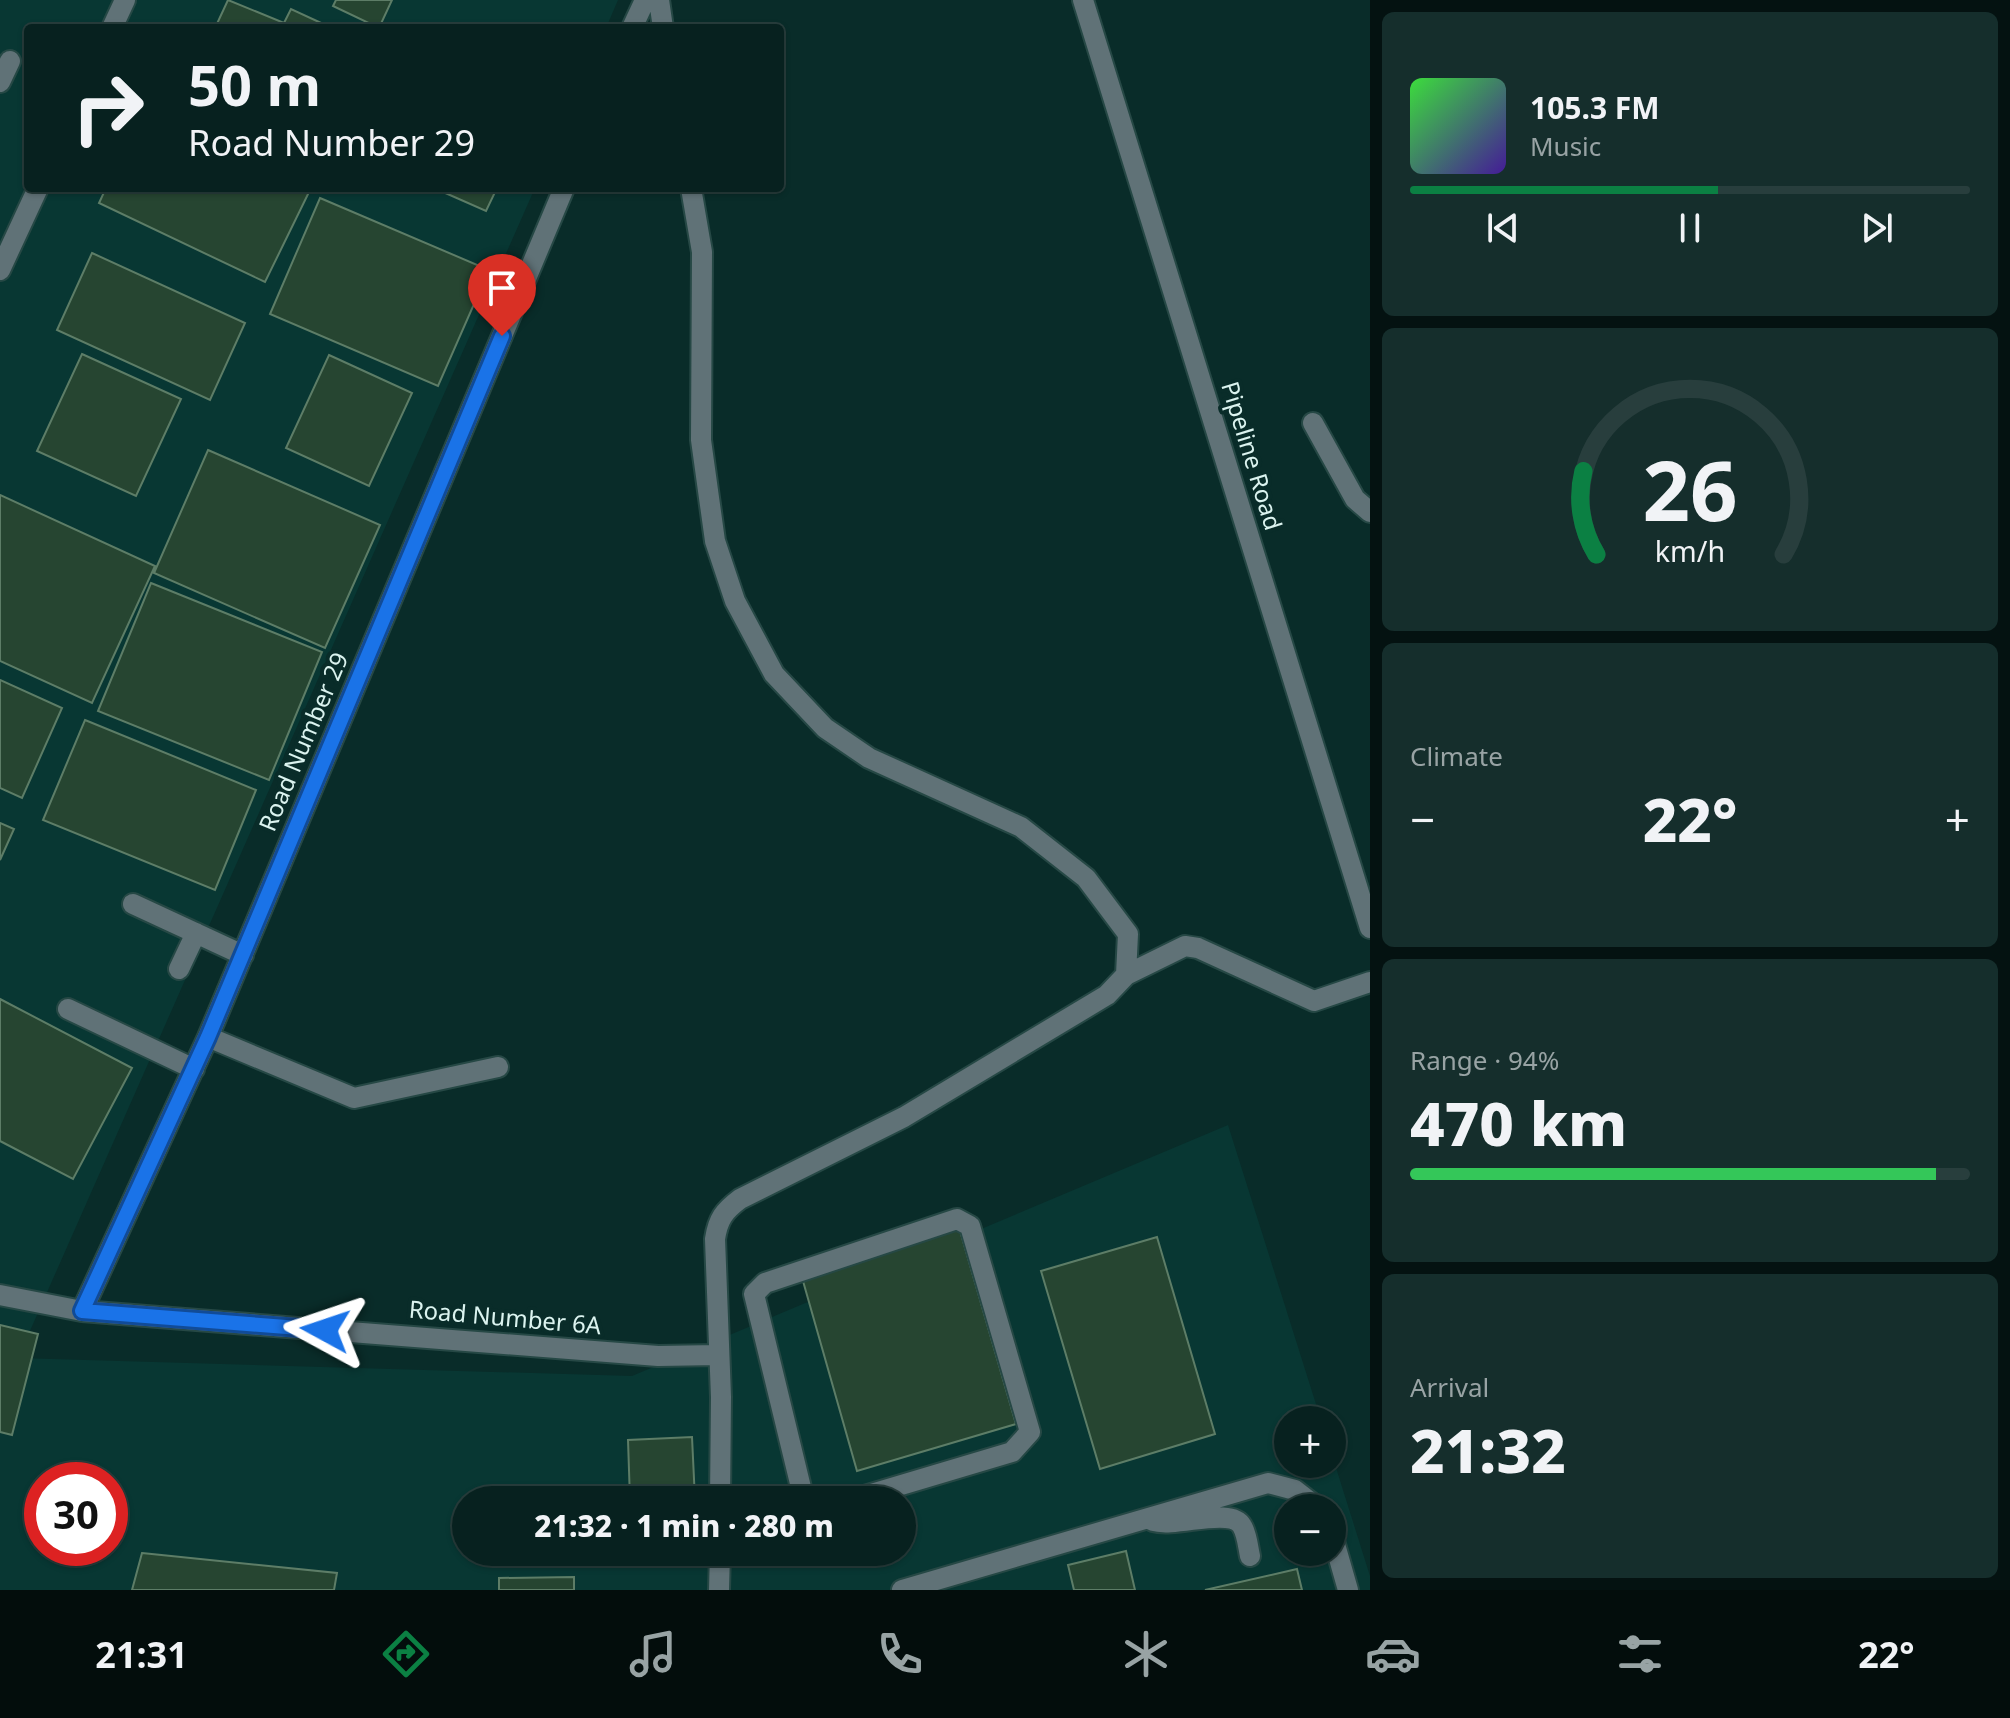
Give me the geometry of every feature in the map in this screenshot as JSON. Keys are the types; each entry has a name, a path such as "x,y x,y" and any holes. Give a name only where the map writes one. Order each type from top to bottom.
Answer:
{"street":[{"path":"114,24 125,0"},
{"path":"634,24 645,0"},
{"path":"659,0 662,24"},
{"name":"Pipeline Road","path":"1083,0 1370,928"},
{"path":"0,82 10,61"},
{"path":"0,270 36,192"},
{"name":"Road Number 29","path":"82,1311 208,1037 562,192"},
{"path":"692,192 702,252 701,440 715,541 735,601 774,674 825,728 869,758 1021,827 1086,878 1128,934 1126,975"},
{"path":"1313,423 1355,499 1370,512"},
{"path":"133,904 243,955"},
{"path":"179,969 196,933"},
{"path":"720,1486 715,1239 718,1221 726,1209 740,1199 904,1117 1042,1037 1107,995 1126,975 1185,946 1198,948 1314,1001 1370,982"},
{"path":"68,1009 194,1069"},
{"path":"208,1037 354,1098 498,1067"},
{"path":"801,1486 754,1294 765,1283 957,1219 964,1220 970,1226 1030,1432 1028,1439 1012,1452 898,1486"},
{"name":"Road Number 6A","path":"0,1295 82,1311 658,1356 718,1355"},
{"path":"902,1590 1268,1483 1300,1494"},
{"path":"1146,1519 1161,1524 1186,1523 1226,1515 1234,1517 1243,1526 1250,1556"},
{"path":"719,1590 720,1566"},
{"path":"1341,1566 1348,1590"}],"shaded area":[{"path":"0,0 618,0 608,24 24,24 24,192 533,192 18,1358 632,1376 1228,1125 1317,1406 1274,1406 1274,1478 1339,1478 1344,1494 1274,1494 1274,1566 1346,1566 1346,1500 1370,1576 1370,1590 0,1590"}],"building":[{"path":"228,0 284,23 291,9 323,24 217,24"},
{"path":"336,0 392,0 381,24 371,24 333,6"},
{"path":"104,192 309,192 265,282 99,203"},
{"path":"443,192 495,192 486,211"},
{"path":"320,198 489,270 438,386 270,314"},
{"path":"92,253 245,323 210,400 57,330"},
{"path":"82,354 181,399 136,496 37,451"},
{"path":"329,355 412,393 369,486 286,448"},
{"path":"208,450 380,525 325,648 154,573"},
{"path":"0,495 155,566 92,703 0,661"},
{"path":"151,583 322,652 269,780 98,711"},
{"path":"0,680 62,708 22,798 0,788"},
{"path":"85,720 256,790 215,890 43,820"},
{"path":"0,823 14,829 0,860"},
{"path":"0,999 132,1068 73,1179 0,1141"},
{"path":"959,1227 1016,1424 857,1471 801,1274"},
{"path":"1157,1237 1215,1434 1100,1469 1041,1271"},
{"path":"0,1325 38,1334 12,1435 0,1432"},
{"path":"692,1437 694,1486 630,1486 628,1440"},
{"path":"1126,1551 1135,1590 1074,1590 1068,1565"},
{"path":"142,1553 337,1573 334,1590 132,1590"},
{"path":"1297,1569 1302,1590 1205,1590"},
{"path":"574,1577 574,1590 499,1590 499,1578"}],"route":[{"path":"325,1330 82,1311 208,1037 502,336"}]}
